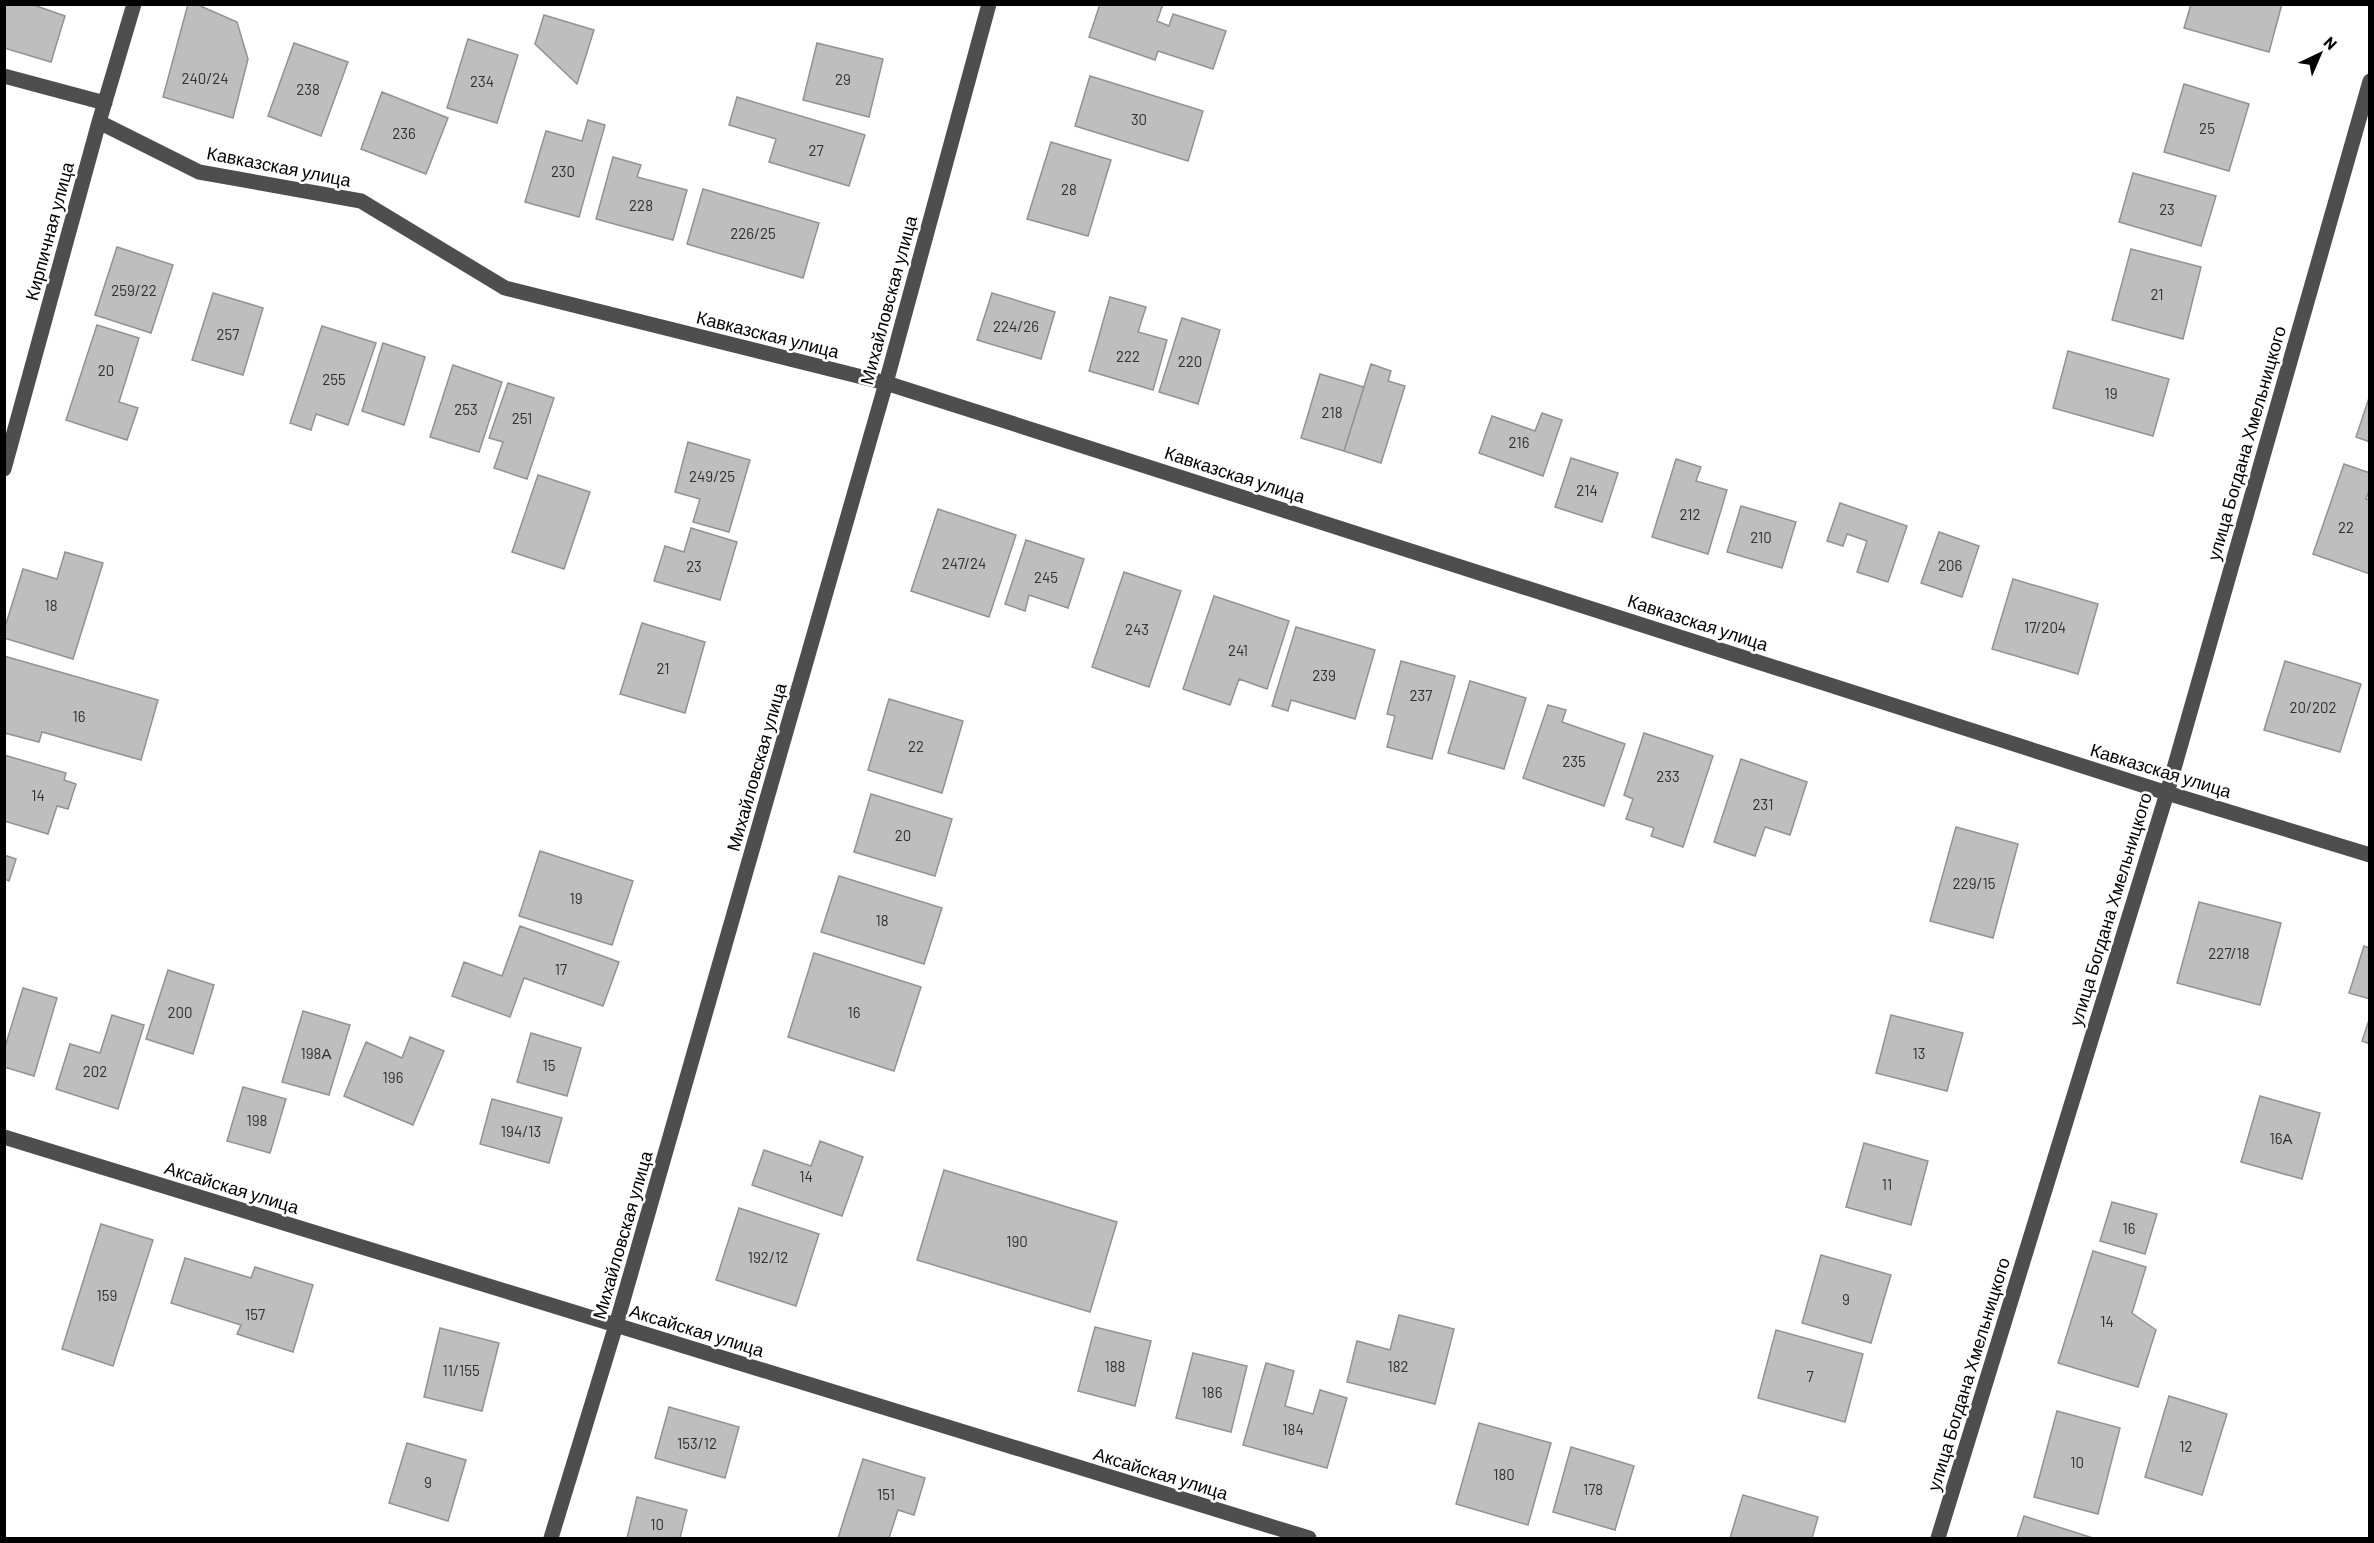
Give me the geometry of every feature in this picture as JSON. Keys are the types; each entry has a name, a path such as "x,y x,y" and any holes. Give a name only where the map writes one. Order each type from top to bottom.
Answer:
{"street":[{"name":"Кирпичная улица","path":"4,469 99,122 134,4"},
{"name":"Михайловская улица","path":"551,1539 616,1325 886,383 989,4"},
{"path":"4,76 105,103"},
{"name":"улица Богдана Хмельницкого","path":"1938,1539 2167,793 2370,81"},
{"name":"Кавказская улица","path":"99,122 199,172 361,201 505,288 886,383 2167,793 2370,855"},
{"name":"Аксайская улица","path":"4,1137 1309,1539"}],"building":[{"path":"4,4 31,4 65,16 51,62 4,48"},
{"path":"188,4 196,4 237,22 248,59 233,118 163,97"},
{"path":"1100,4 1163,4 1157,21 1169,26 1173,14 1226,31 1213,69 1158,51 1155,60 1089,37"},
{"path":"2191,4 2282,4 2269,52 2184,28"},
{"path":"544,15 594,30 577,84 535,44"},
{"path":"468,39 518,55 497,123 447,108"},
{"path":"294,43 348,62 321,136 268,116"},
{"path":"817,43 883,59 869,117 803,100"},
{"path":"1090,76 1203,111 1188,161 1075,126"},
{"path":"2184,84 2249,104 2229,171 2164,152"},
{"path":"382,92 448,118 426,174 361,149"},
{"path":"737,97 865,135 849,186 769,162 776,139 729,125"},
{"path":"588,120 605,125 579,217 525,202 546,131 582,141"},
{"path":"1051,142 1111,160 1088,236 1027,219"},
{"path":"613,157 641,165 637,177 687,190 673,240 596,219"},
{"path":"2133,173 2216,196 2201,246 2119,222"},
{"path":"703,189 819,223 803,278 687,244"},
{"path":"117,247 173,265 151,333 95,315"},
{"path":"2131,249 2201,267 2183,339 2112,320"},
{"path":"213,293 263,308 243,375 192,360"},
{"path":"992,293 1055,312 1041,359 977,340"},
{"path":"1110,297 1146,307 1138,332 1167,340 1153,390 1089,371"},
{"path":"1182,318 1220,330 1198,404 1159,392"},
{"path":"97,325 139,338 119,402 138,408 127,440 66,420"},
{"path":"322,326 376,343 348,425 316,414 311,430 290,423"},
{"path":"383,343 425,357 404,425 362,411"},
{"path":"2068,351 2169,379 2153,436 2053,408"},
{"path":"1371,364 1391,371 1388,381 1405,386 1381,463 1344,451"},
{"path":"453,365 502,382 479,452 430,437"},
{"path":"1320,374 1364,387 1344,451 1301,438"},
{"path":"508,383 554,398 527,479 494,468 503,442 489,438"},
{"path":"2370,395 2370,442 2356,437"},
{"path":"1542,413 1562,420 1543,476 1479,453 1492,416 1535,431"},
{"path":"688,442 750,460 729,532 693,522 700,499 675,492"},
{"path":"1571,458 1618,473 1602,522 1555,507"},
{"path":"1676,459 1701,467 1696,481 1727,490 1708,554 1652,537"},
{"path":"2344,464 2370,473 2370,488 2366,499 2370,500 2370,574 2313,554"},
{"path":"538,475 590,492 564,569 512,552"},
{"path":"1840,503 1907,526 1888,582 1857,572 1867,541 1847,534 1843,546 1827,541"},
{"path":"1741,506 1796,522 1782,568 1727,552"},
{"path":"938,509 1016,535 989,617 911,591"},
{"path":"691,528 737,542 720,600 654,581 665,546 684,552"},
{"path":"1939,532 1979,546 1962,597 1921,583"},
{"path":"1026,540 1084,559 1068,608 1029,595 1025,611 1005,604"},
{"path":"65,552 103,563 73,659 4,638 4,630 23,569 57,579"},
{"path":"1124,572 1181,591 1149,687 1092,667"},
{"path":"2013,579 2098,604 2078,674 1992,649"},
{"path":"1214,596 1289,621 1267,689 1239,679 1230,705 1183,689"},
{"path":"642,623 705,642 685,713 620,694"},
{"path":"1296,627 1375,650 1355,719 1291,700 1288,711 1272,706"},
{"path":"4,656 158,700 141,760 42,732 39,742 4,733"},
{"path":"1401,661 1455,676 1432,759 1387,747 1395,716 1387,714"},
{"path":"2285,661 2361,684 2340,752 2264,730"},
{"path":"1470,681 1526,698 1504,769 1448,753"},
{"path":"889,699 963,721 942,793 868,770"},
{"path":"1548,705 1566,710 1562,722 1625,744 1604,806 1523,778"},
{"path":"1644,733 1713,756 1683,847 1651,836 1654,828 1626,819 1633,799 1624,795"},
{"path":"4,755 66,773 64,780 76,784 68,809 57,806 48,834 4,821"},
{"path":"1741,759 1807,782 1790,835 1765,827 1755,856 1714,842"},
{"path":"871,794 952,819 935,876 854,852"},
{"path":"1956,827 2018,844 1993,938 1930,921"},
{"path":"540,851 633,881 612,945 519,916"},
{"path":"4,855 16,859 9,881 4,879"},
{"path":"839,876 942,908 924,964 821,932"},
{"path":"2199,902 2281,923 2260,1005 2177,983"},
{"path":"520,926 619,962 603,1006 524,978 510,1017 452,996 464,962 502,976"},
{"path":"2364,946 2370,948 2370,999 2349,993"},
{"path":"814,953 921,987 894,1071 788,1037"},
{"path":"168,970 214,985 193,1054 146,1039"},
{"path":"23,988 57,998 34,1076 4,1067 4,1050"},
{"path":"303,1011 350,1025 329,1095 282,1082"},
{"path":"112,1015 144,1025 118,1109 56,1089 70,1044 100,1053"},
{"path":"1891,1015 1963,1033 1947,1091 1876,1073"},
{"path":"2370,1017 2370,1044 2362,1041"},
{"path":"531,1033 581,1048 567,1096 517,1082"},
{"path":"410,1037 444,1051 413,1125 344,1096 366,1042 402,1058"},
{"path":"243,1087 286,1099 270,1153 227,1141"},
{"path":"2260,1096 2320,1113 2302,1179 2241,1162"},
{"path":"492,1099 562,1118 549,1163 480,1144"},
{"path":"820,1141 863,1157 842,1216 752,1185 764,1150 811,1166"},
{"path":"1864,1143 1928,1161 1911,1225 1846,1207"},
{"path":"944,1170 1117,1222 1090,1312 917,1260"},
{"path":"2112,1202 2157,1214 2145,1254 2100,1241"},
{"path":"739,1208 819,1234 796,1306 716,1280"},
{"path":"101,1224 153,1240 113,1366 62,1349"},
{"path":"2093,1251 2146,1267 2132,1313 2156,1330 2138,1387 2058,1363"},
{"path":"1821,1255 1891,1275 1871,1343 1802,1323"},
{"path":"185,1258 251,1278 255,1267 313,1285 293,1352 237,1334 241,1325 171,1303"},
{"path":"1399,1315 1454,1329 1435,1404 1347,1382 1357,1341 1390,1350"},
{"path":"1095,1327 1151,1341 1135,1406 1078,1391"},
{"path":"440,1328 499,1343 482,1411 424,1397"},
{"path":"1776,1330 1863,1354 1845,1422 1758,1398"},
{"path":"1193,1353 1247,1366 1231,1432 1176,1418"},
{"path":"1266,1363 1294,1371 1285,1406 1313,1414 1320,1390 1347,1398 1327,1468 1243,1445"},
{"path":"2169,1396 2227,1414 2202,1495 2145,1477"},
{"path":"669,1407 739,1427 725,1478 655,1458"},
{"path":"2057,1411 2120,1428 2098,1514 2034,1497"},
{"path":"1479,1423 1551,1443 1528,1525 1456,1504"},
{"path":"407,1443 466,1460 448,1521 389,1503"},
{"path":"1571,1447 1634,1466 1615,1530 1553,1512"},
{"path":"863,1459 925,1478 914,1515 898,1510 889,1538 838,1538"},
{"path":"1743,1495 1818,1517 1812,1538 1730,1538"},
{"path":"637,1497 687,1510 680,1538 627,1538"},
{"path":"2024,1516 2093,1538 2017,1538"}]}
